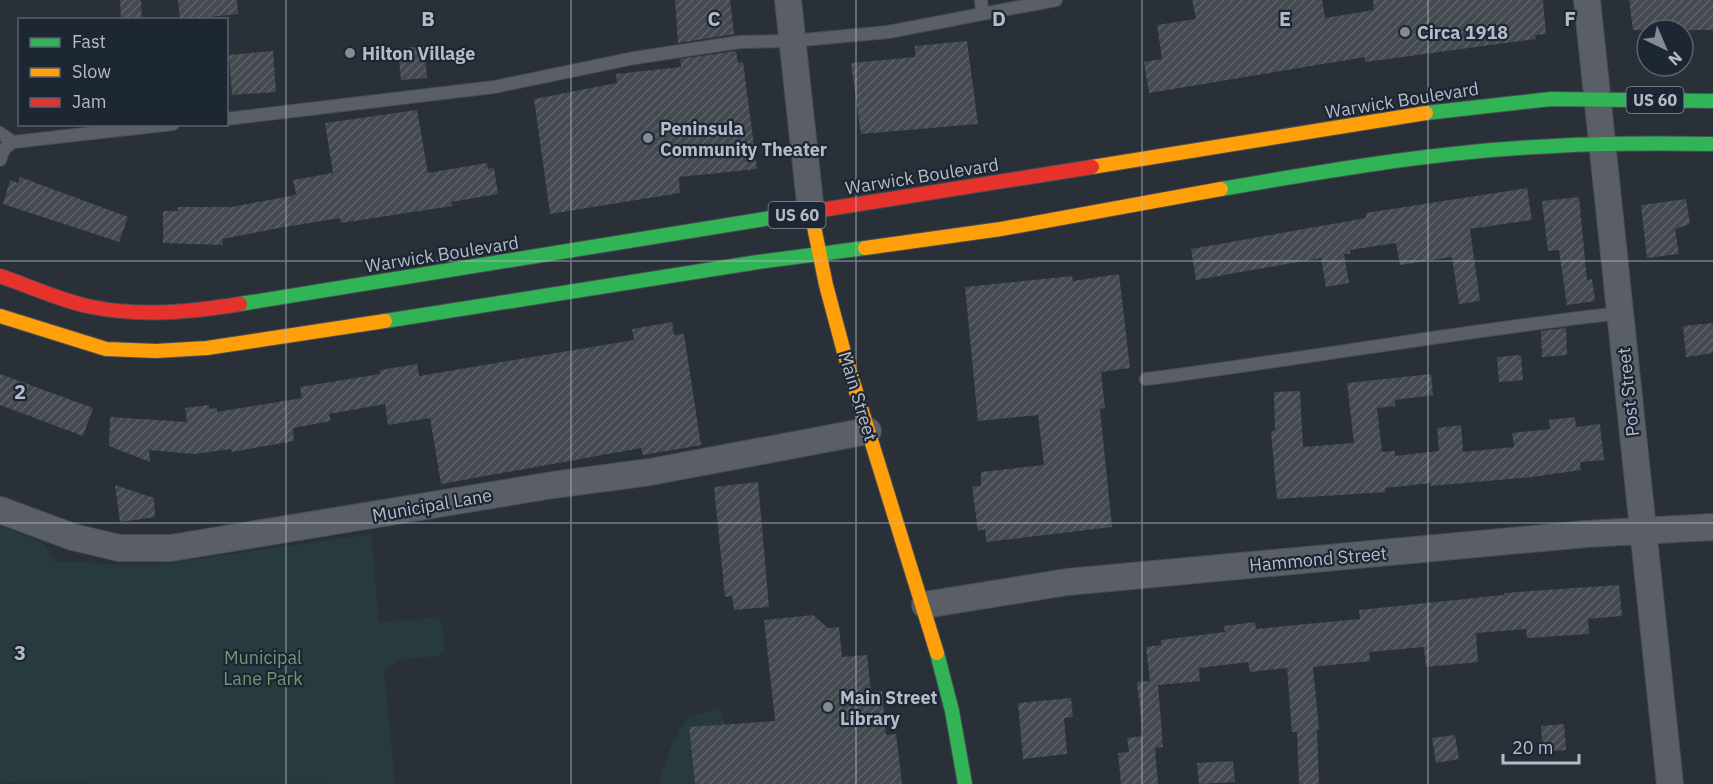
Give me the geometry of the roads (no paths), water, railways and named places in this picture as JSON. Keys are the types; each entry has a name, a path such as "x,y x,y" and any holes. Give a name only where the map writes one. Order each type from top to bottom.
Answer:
{"main road":[{"name":"Warwick Boulevard","path":"0,276 91,306 137,313 184,313 1463,108 1551,99 1713,101"},
{"name":"US 60","path":"0,316 106,349 156,351 207,348 818,254 996,230 1186,195 1483,149 1602,142 1713,144"},
{"name":"Main Street","path":"811,212 825,291 925,605 949,694 965,784"}],"street":[{"name":"Main Street","path":"788,0 811,212"},
{"name":"Post Street","path":"1587,0 1670,784"},
{"name":"Municipal Lane","path":"0,510 73,537 118,548 171,548 650,471 868,431"},
{"name":"Hammond Street","path":"925,605 1067,582 1643,531 1713,527"}],"lane":[{"path":"981,0 982,14"},
{"path":"228,119 494,87 634,58 741,42 792,41 888,32 1056,0"},
{"path":"0,160 4,149 13,142 155,126"},
{"path":"0,133 13,142"},
{"path":"1146,379 1262,364 1484,328 1620,313"}],"place":[{"name":"Circa 1918","path":"1405,32"},
{"name":"Hilton Village","path":"350,53"},
{"name":"Peninsula Community Theater","path":"648,138"},
{"name":"Main Street Library","path":"828,707"}],"park label":[{"name":"Municipal Lane Park","path":"263,667"}]}
